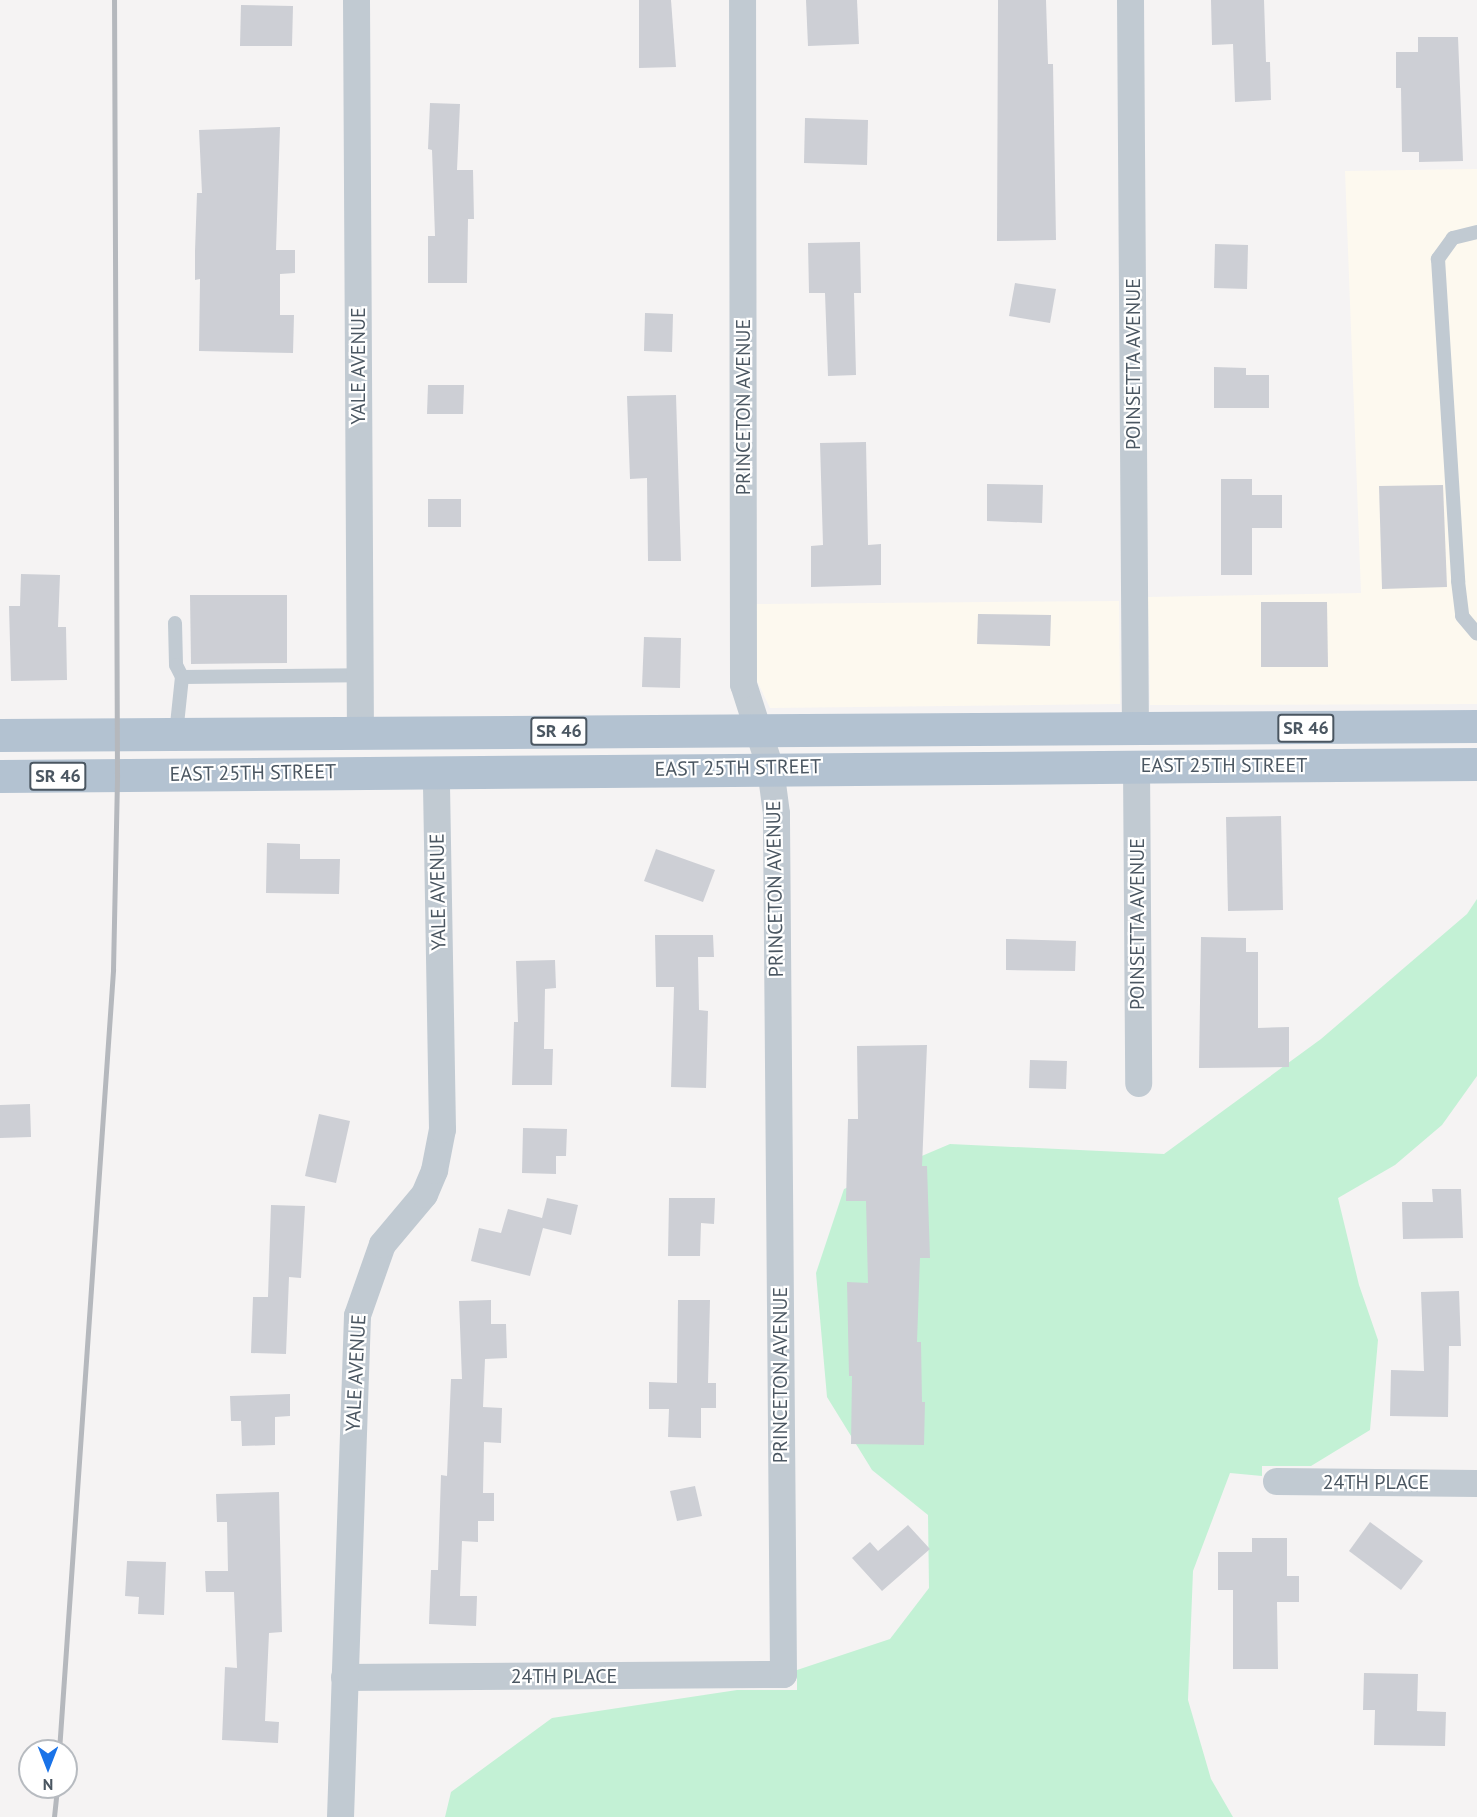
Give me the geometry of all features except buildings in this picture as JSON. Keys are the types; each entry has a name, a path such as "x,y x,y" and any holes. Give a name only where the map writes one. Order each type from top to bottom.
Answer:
{"main road":[{"name":"EAST 25TH STREET","path":"0,735 1477,726"},
{"path":"1136,765 1160,746 1278,744 1315,728"},
{"path":"0,754 37,753 81,734"},
{"name":"EAST 25TH STREET","path":"0,776 1477,764"}],"street":[{"name":"YALE AVENUE","path":"356,0 360,733"},
{"name":"PRINCETON AVENUE","path":"742,0 743,684 770,768 776,813 783,1674"},
{"name":"POINSETTA AVENUE","path":"1130,0 1135,728"},
{"name":"POINSETTA AVENUE","path":"1136,765 1138,1083"},
{"name":"YALE AVENUE","path":"340,1817 357,1315 382,1244 424,1194 434,1170 442,1129 436,771"},
{"name":"24TH PLACE","path":"1276,1481 1477,1483"},
{"name":"24TH PLACE","path":"344,1677 783,1674"}],"lane":[{"path":"1477,232 1453,238 1438,259 1462,616 1477,634"},
{"path":"175,623 176,665 182,677 176,734"},
{"path":"182,677 360,675"}],"shaded area":[{"path":"1477,169 1477,704 1150,705 1148,597 1361,593 1345,171"},
{"path":"1119,601 1120,704 770,708 757,681 756,604"}],"green space":[{"path":"1477,899 1477,1076 1442,1125 1395,1165 1338,1198 1359,1285 1378,1340 1370,1430 1311,1466 1262,1466 1262,1476 1230,1473 1193,1571 1188,1700 1211,1779 1233,1817 445,1817 451,1792 552,1718 737,1690 797,1690 797,1670 890,1639 929,1588 928,1515 872,1470 827,1397 816,1273 844,1189 950,1144 1164,1154 1321,1039 1467,914"}],"railway":[{"path":"60,1739 113,970 117,775 114,0"},
{"path":"54,1817 56,1799"}]}
